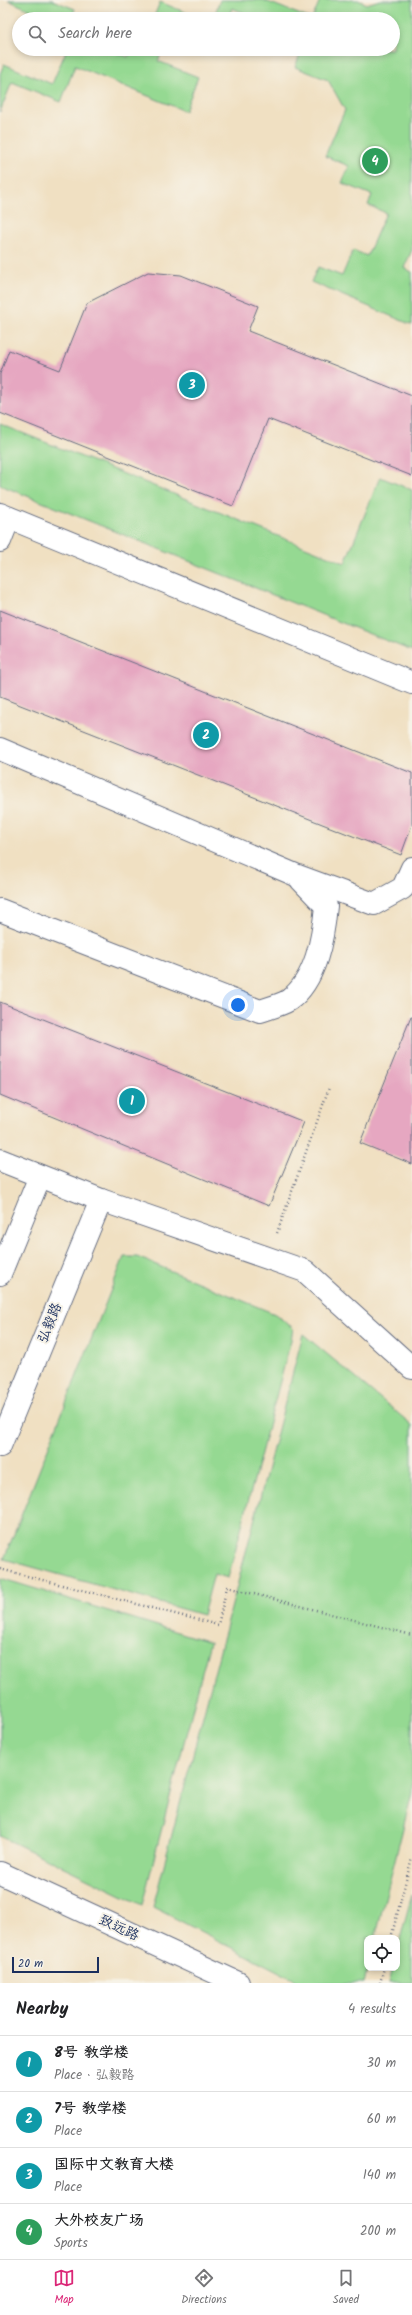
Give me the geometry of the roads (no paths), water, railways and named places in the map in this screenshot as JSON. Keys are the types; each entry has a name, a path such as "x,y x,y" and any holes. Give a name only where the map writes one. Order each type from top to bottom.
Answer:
{"street":[{"path":"0,541 5,516 412,683"},
{"path":"0,749 298,876 374,904 403,888 412,868"},
{"path":"0,910 260,1011 288,1001 304,985 317,954 323,929 326,906 298,876"},
{"path":"0,1160 101,1200 305,1271 412,1368"},
{"path":"0,1274 40,1176"},
{"name":"弘毅路","path":"0,1446 101,1200"},
{"name":"致远路","path":"0,1873 238,1983"}],"place":[{"name":"大外校友广场","path":"375,161"},
{"name":"国际中文教育大楼","path":"192,385"},
{"name":"7号 教学楼","path":"206,735"},
{"name":"8号 教学楼","path":"132,1101"}]}
